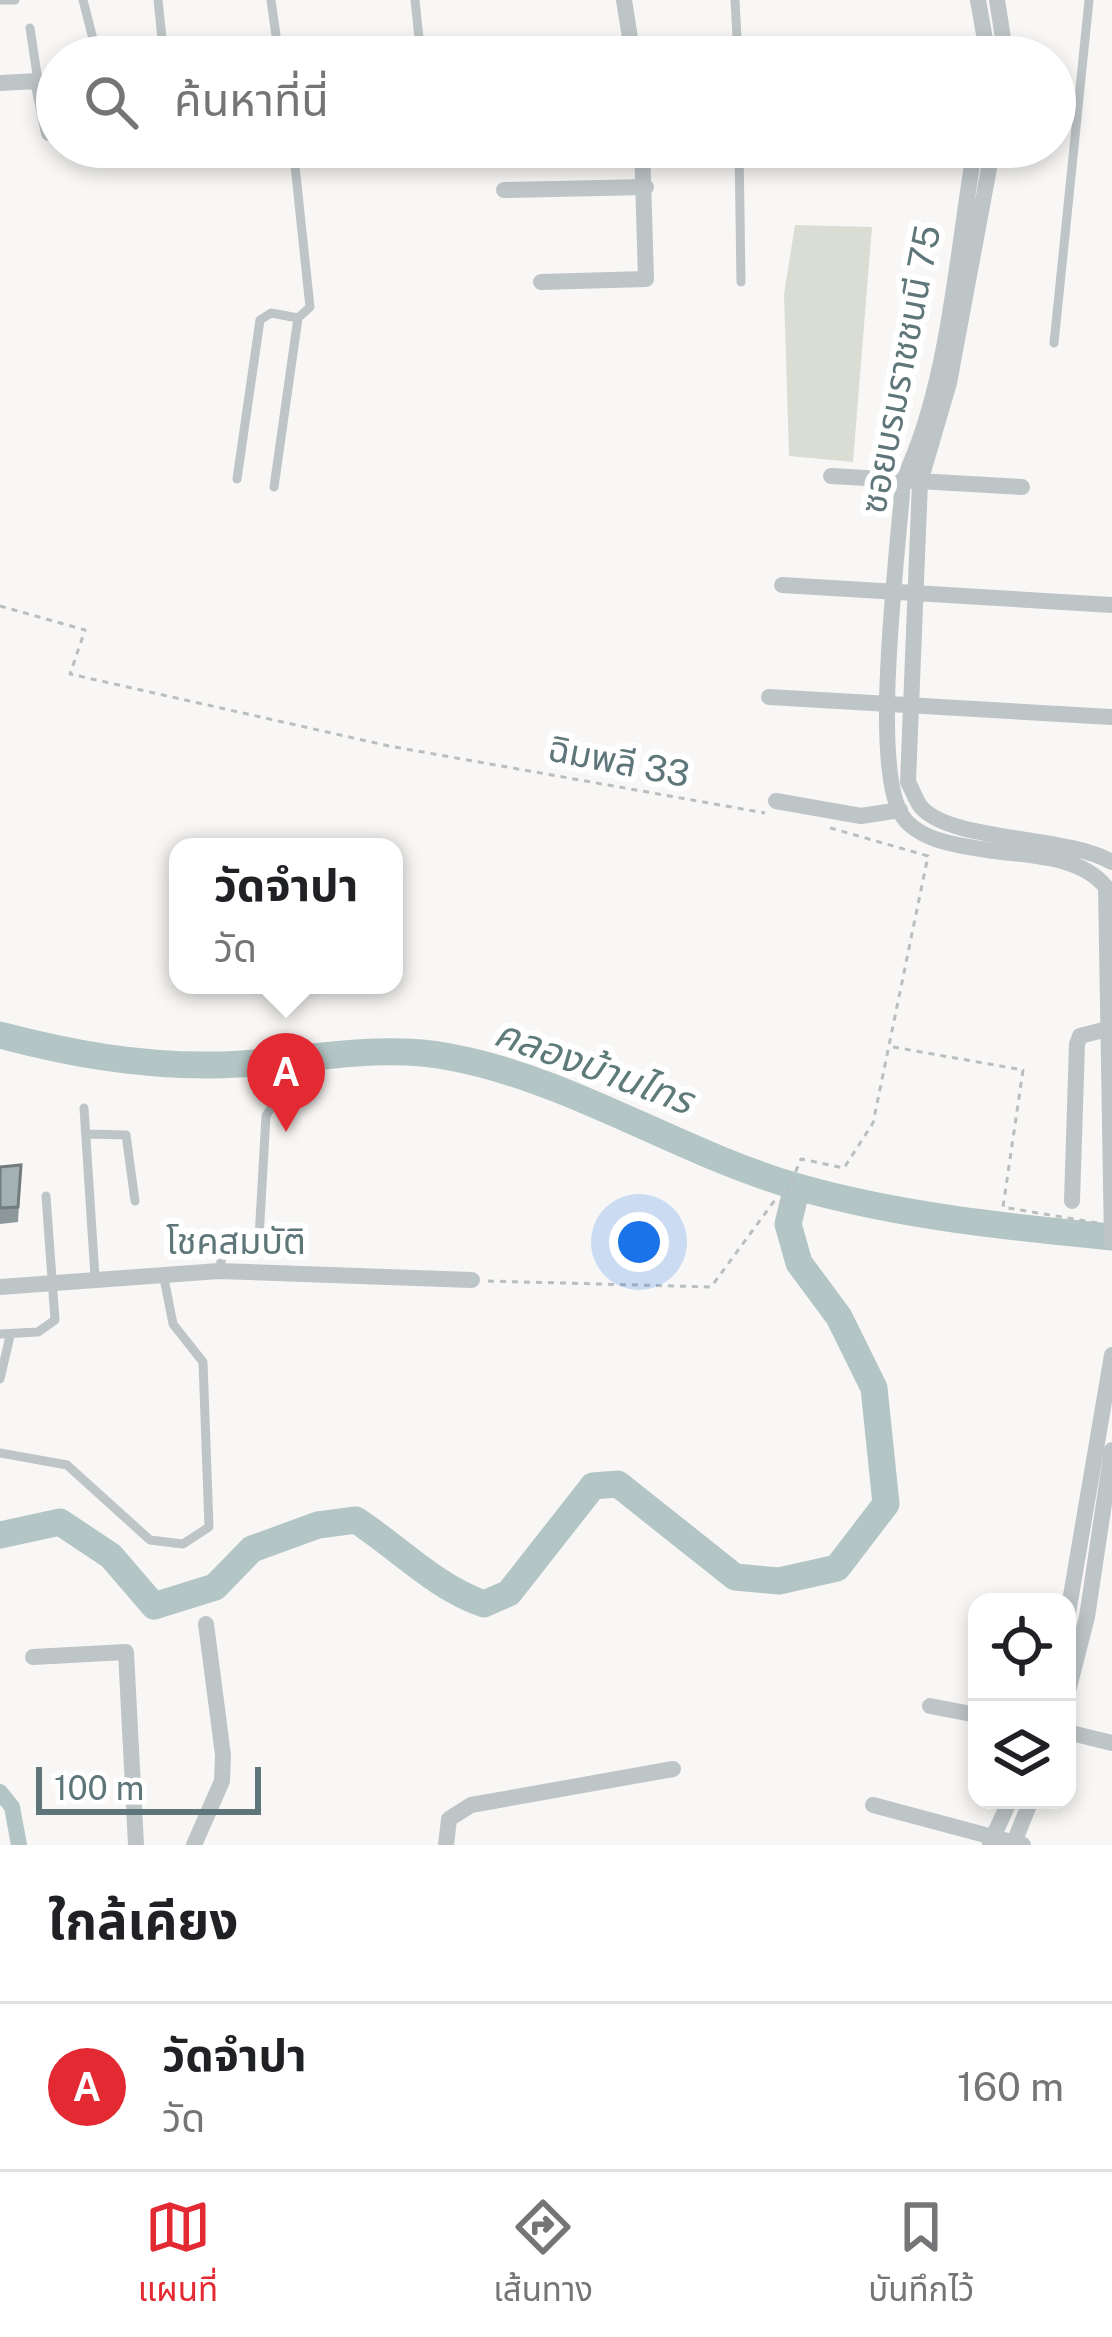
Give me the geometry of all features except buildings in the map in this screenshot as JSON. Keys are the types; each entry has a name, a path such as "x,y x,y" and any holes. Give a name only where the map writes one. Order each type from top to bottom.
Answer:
{"street":[{"path":"624,0 630,36"},
{"path":"978,0 984,36"},
{"path":"997,0 1003,36"},
{"path":"0,83 36,81"},
{"path":"541,282 646,279 644,168"},
{"name":"ซอยบรมราชชนนี 75","path":"900,810 888,763 889,706 912,481 957,267 972,168"},
{"name":"ซอยบรมราชชนนี 75","path":"912,481 950,383 989,168"},
{"path":"504,190 646,187"},
{"path":"831,476 1022,487"},
{"path":"782,585 1112,605"},
{"name":"ซอยบรมราชชนนี 75","path":"904,592 908,782 922,807 944,823 1069,846 1112,862"},
{"path":"769,697 1111,717"},
{"path":"779,809 862,816 900,810 904,820 928,837 1093,872 1106,887 1112,1242"},
{"path":"1072,1201 1077,1041 1109,1028"},
{"name":"โชคสมบัติ","path":"0,1287 219,1271 472,1280"},
{"path":"1071,1593 1112,1355"},
{"path":"1076,1660 1112,1450"},
{"path":"194,1845 222,1781 206,1624"},
{"path":"33,1657 126,1652 136,1845"},
{"path":"930,1706 968,1713"},
{"path":"1076,1734 1112,1743"},
{"path":"446,1845 449,1819 471,1805 674,1769"},
{"path":"874,1805 992,1841 1017,1844 1028,1809"},
{"path":"992,1841 1006,1809"}],"lane":[{"path":"0,0 16,0"},
{"path":"83,0 91,36"},
{"path":"158,0 162,36"},
{"path":"271,0 277,36"},
{"path":"415,0 419,36"},
{"path":"735,0 737,36"},
{"path":"1076,127 1089,0"},
{"path":"30,28 36,68"},
{"path":"237,479 260,320 271,313 306,315 310,299 294,168"},
{"path":"739,168 741,282"},
{"path":"1054,343 1072,168"},
{"path":"274,487 298,318"},
{"path":"219,1271 225,1243 259,1238 266,1115 275,1101 278,1077"},
{"path":"84,1108 95,1277"},
{"path":"87,1134 126,1135 135,1201"},
{"path":"0,1378 5,1335 38,1331 55,1320 46,1196"},
{"path":"0,1453 67,1465 150,1540 183,1544 208,1527 203,1362 173,1324 163,1273"}],"path":[{"name":"ฉิมพลี 33","path":"0,606 85,630 70,674 389,746 779,809"},
{"path":"472,1280 711,1288 775,1201 783,1202 801,1159 844,1168 873,1123 928,856 824,827"},
{"path":"891,1047 1023,1070 1003,1207 1112,1223"}],"shaded area":[{"path":"795,225 872,227 853,462 789,456 784,294"}],"waterway":[{"name":"คลองบ้านไทร","path":"0,1035 106,1058 187,1065 392,1052 450,1057 540,1082 711,1156 798,1187 915,1213 1112,1237"},
{"path":"0,1535 60,1522 111,1556 154,1606 215,1587 252,1549 318,1525 356,1520 434,1578 484,1604 509,1593 593,1486 618,1484 735,1577 779,1581 837,1568 886,1504 874,1388 839,1317 799,1263 788,1224 797,1187"},
{"path":"0,1792 12,1807 19,1845"}],"place":[{"name":"วัดจำปา","path":"286,1132"}]}
